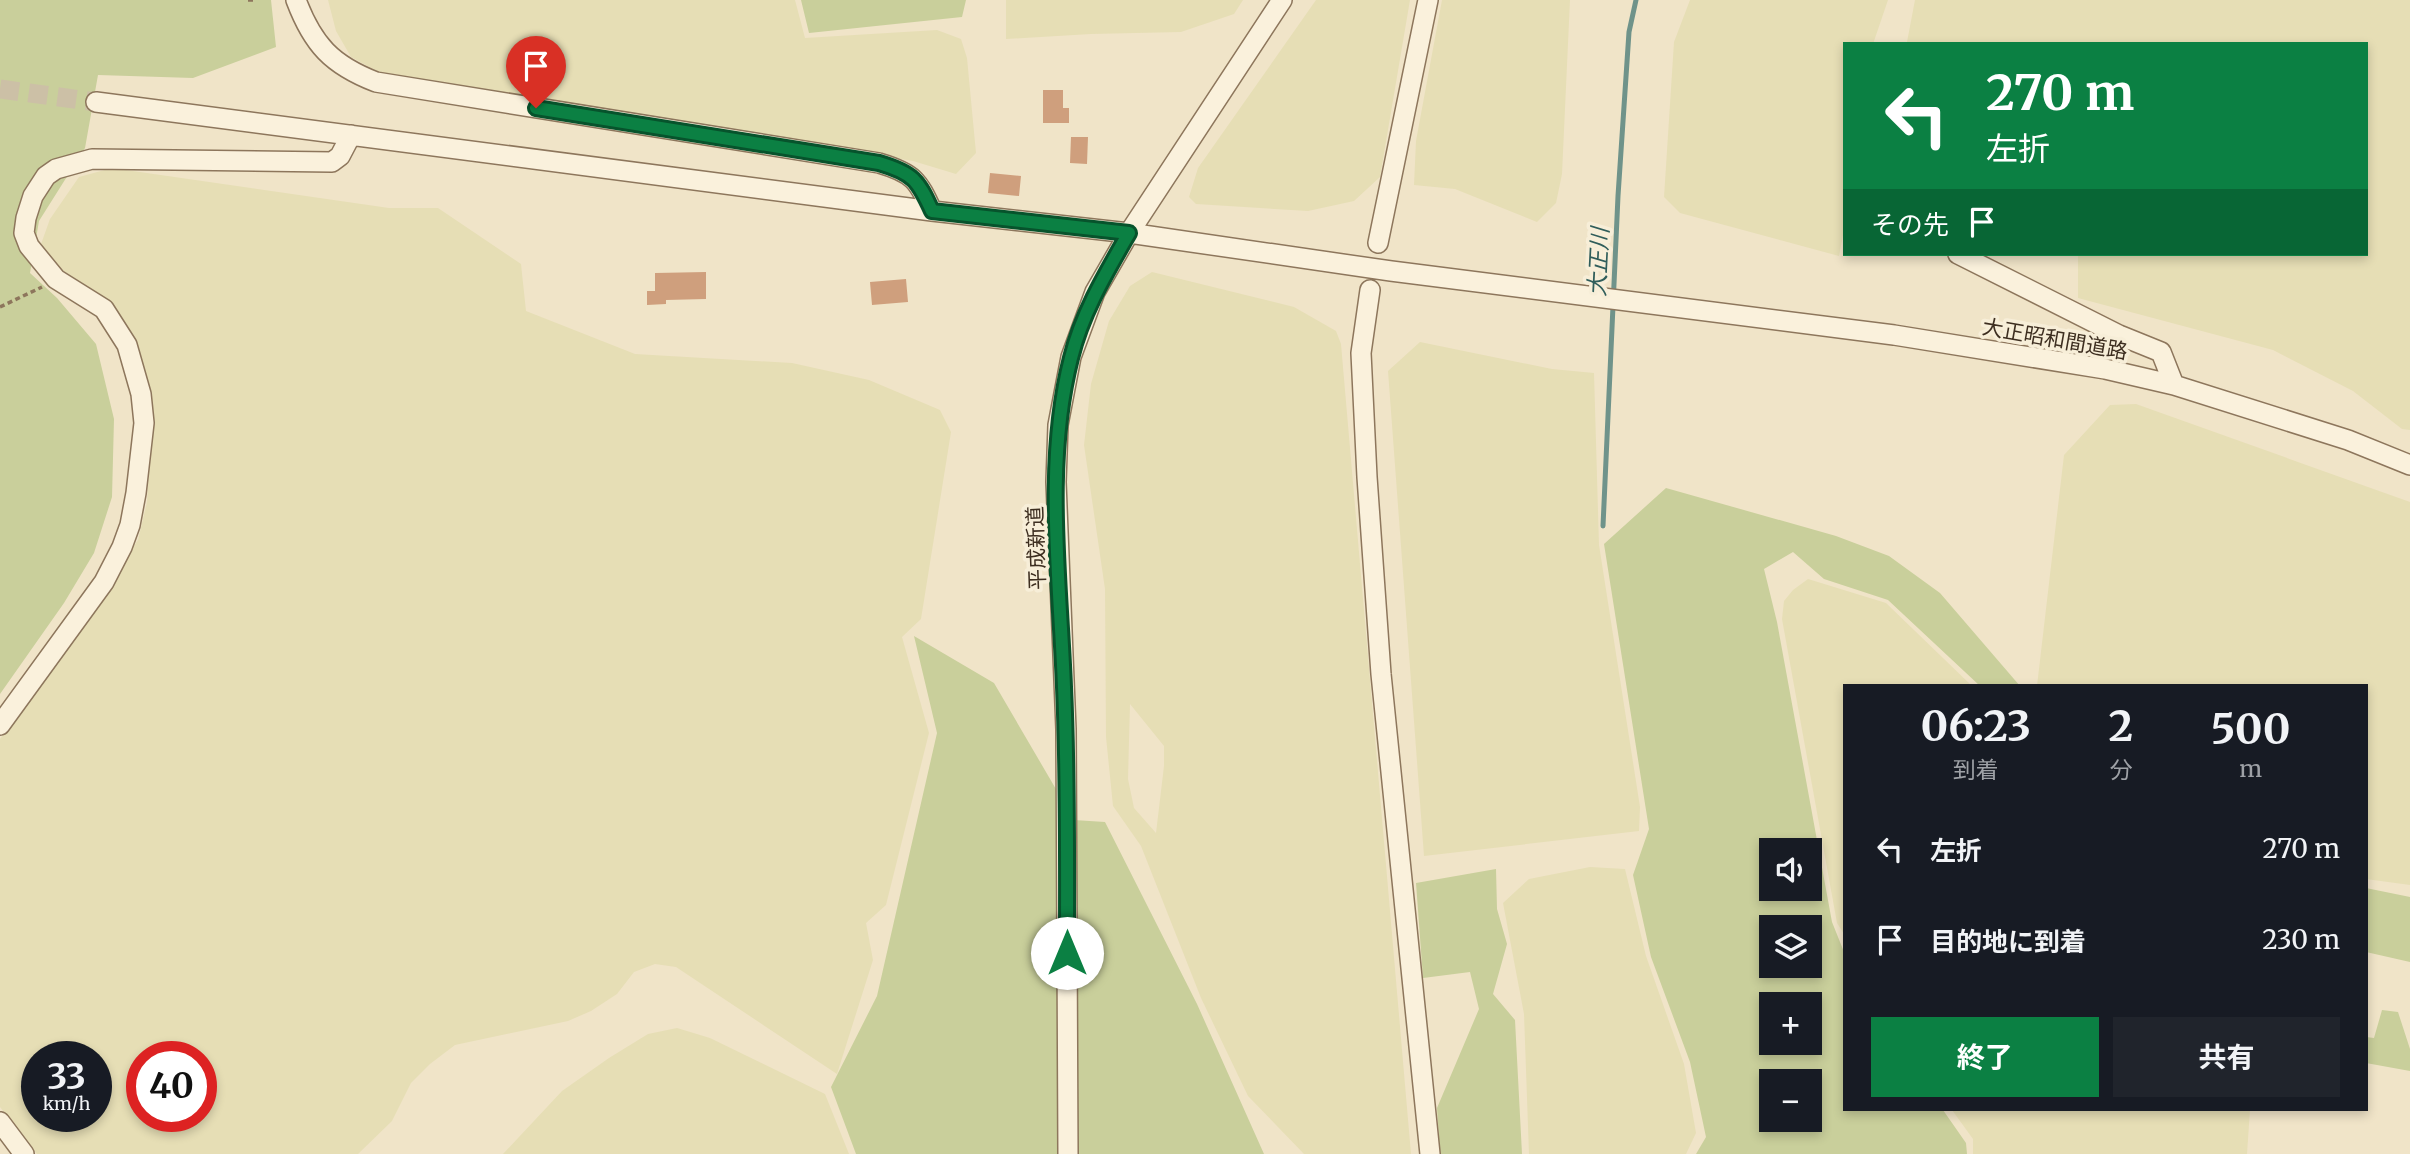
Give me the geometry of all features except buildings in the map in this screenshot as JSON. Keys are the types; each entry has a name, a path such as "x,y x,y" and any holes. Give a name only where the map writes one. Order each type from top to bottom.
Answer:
{"street":[{"path":"296,0 312,34 331,58 351,72 376,82 879,163 904,170 921,188 932,211"},
{"name":"平成新道","path":"1068,1154 1066,729 1056,482 1058,425 1071,357 1095,292 1129,233 1282,0"},
{"path":"1378,243 1428,0"},
{"name":"大正昭和間道路","path":"96,102 932,211 1129,233 1894,335 2105,369 2174,385 2348,440 2410,465"},
{"path":"0,724 104,582 122,547 130,525 136,493 144,423 141,394 127,345 104,309 56,279 29,246 24,233 26,218 39,185 56,169 92,159 332,162 340,156 351,135"},
{"path":"1962,256 2119,335 2161,352 2174,385"},
{"path":"1370,290 1361,353 1367,477 1381,674 1430,1154"},
{"path":"0,1122 24,1154"}],"path":[{"path":"0,307 56,279"}],"shaded area":[{"path":"328,0 795,0 805,38 937,30 961,39 967,58 976,153 956,174 913,161 384,75 351,57 336,31"},
{"path":"1006,0 1243,0 1234,14 1181,32 1006,39"},
{"path":"1316,0 1410,0 1380,177 1354,201 1308,211 1196,204 1189,197 1198,168"},
{"path":"1442,0 1570,0 1562,174 1556,203 1537,222 1455,189 1414,185 1416,141"},
{"path":"1690,0 1888,0 1874,42 1843,42 1843,235 1839,256 1680,213 1664,197 1674,42"},
{"path":"1915,0 2410,0 2410,430 2402,429 2353,391 2273,350 2078,298 2078,256 2368,256 2368,42 1907,42"},
{"path":"112,168 389,208 438,208 521,264 526,311 635,354 792,363 869,380 940,410 951,432 921,619 902,637 929,733 886,905 866,923 873,960 837,1074 676,967 655,964 634,972 617,994 591,1011 568,1021 455,1045 411,1083 392,1121 358,1154 37,1154 0,1107 0,739 138,540 147,502 151,434 150,387 133,338 50,266 40,247 50,219 79,177"},
{"path":"1152,272 1294,307 1336,331 1341,344 1411,1154 1304,1154 1248,1096 1201,998 1141,846 1113,806 1106,737 1105,589 1084,445 1091,384 1109,321 1130,286","holes":["1130,704 1164,746 1164,766 1156,833 1134,808 1128,779"]},
{"path":"1420,342 1552,369 1594,373 1599,545 1640,807 1639,831 1424,856 1388,371"},
{"path":"2136,404 2410,502 2410,885 2368,879 2368,684 2037,684 2064,455 2110,405"},
{"path":"1808,579 1886,603 1970,684 1843,684 1843,932 1837,923 1782,619 1784,601"},
{"path":"1590,867 1625,869 1646,956 1684,1064 1696,1133 1686,1154 1529,1154 1524,1014 1503,903 1529,879"},
{"path":"677,1028 710,1038 825,1094 849,1154 503,1154 562,1091 648,1034"},
{"path":"1953,1111 2250,1111 2247,1154 1973,1154 1973,1139"}],"green space":[{"path":"0,0 271,0 276,47 193,78 98,75 85,148 39,221 30,273 57,298 96,344 114,419 112,497 94,553 64,603 0,694"},
{"path":"801,0 966,0 962,17 809,33"},
{"path":"1666,488 1836,536 1889,556 1940,593 2018,684 1978,684 1888,600 1824,579 1793,552 1764,569 1777,622 1817,838 1759,838 1759,901 1822,901 1822,867 1832,922 1843,950 1843,1111 1944,1111 1966,1143 1967,1154 1696,1154 1706,1137 1690,1062 1651,957 1633,875 1649,829 1604,544"},
{"path":"914,636 994,683 1074,820 1105,822 1197,1004 1264,1154 856,1154 831,1087 877,996 937,733"},
{"path":"1496,869 1497,909 1507,944 1493,994 1515,1020 1522,1154 1440,1154 1437,1108 1479,1009 1470,972 1423,978 1416,883"},
{"path":"2368,888 2410,897 2410,962 2368,952"},
{"path":"2382,1010 2398,1012 2410,1049 2410,1071 2368,1063 2368,1037 2374,1038"}],"waterway":[{"name":"大正川","path":"1603,526 1618,196 1629,32 1636,0"}],"tunnel":[{"path":"0,89 96,102"}],"route":[{"path":"536,108 879,163 904,170 921,188 932,211 1129,233 1095,292 1071,357 1058,425 1056,482 1066,729 1067,953"}]}
